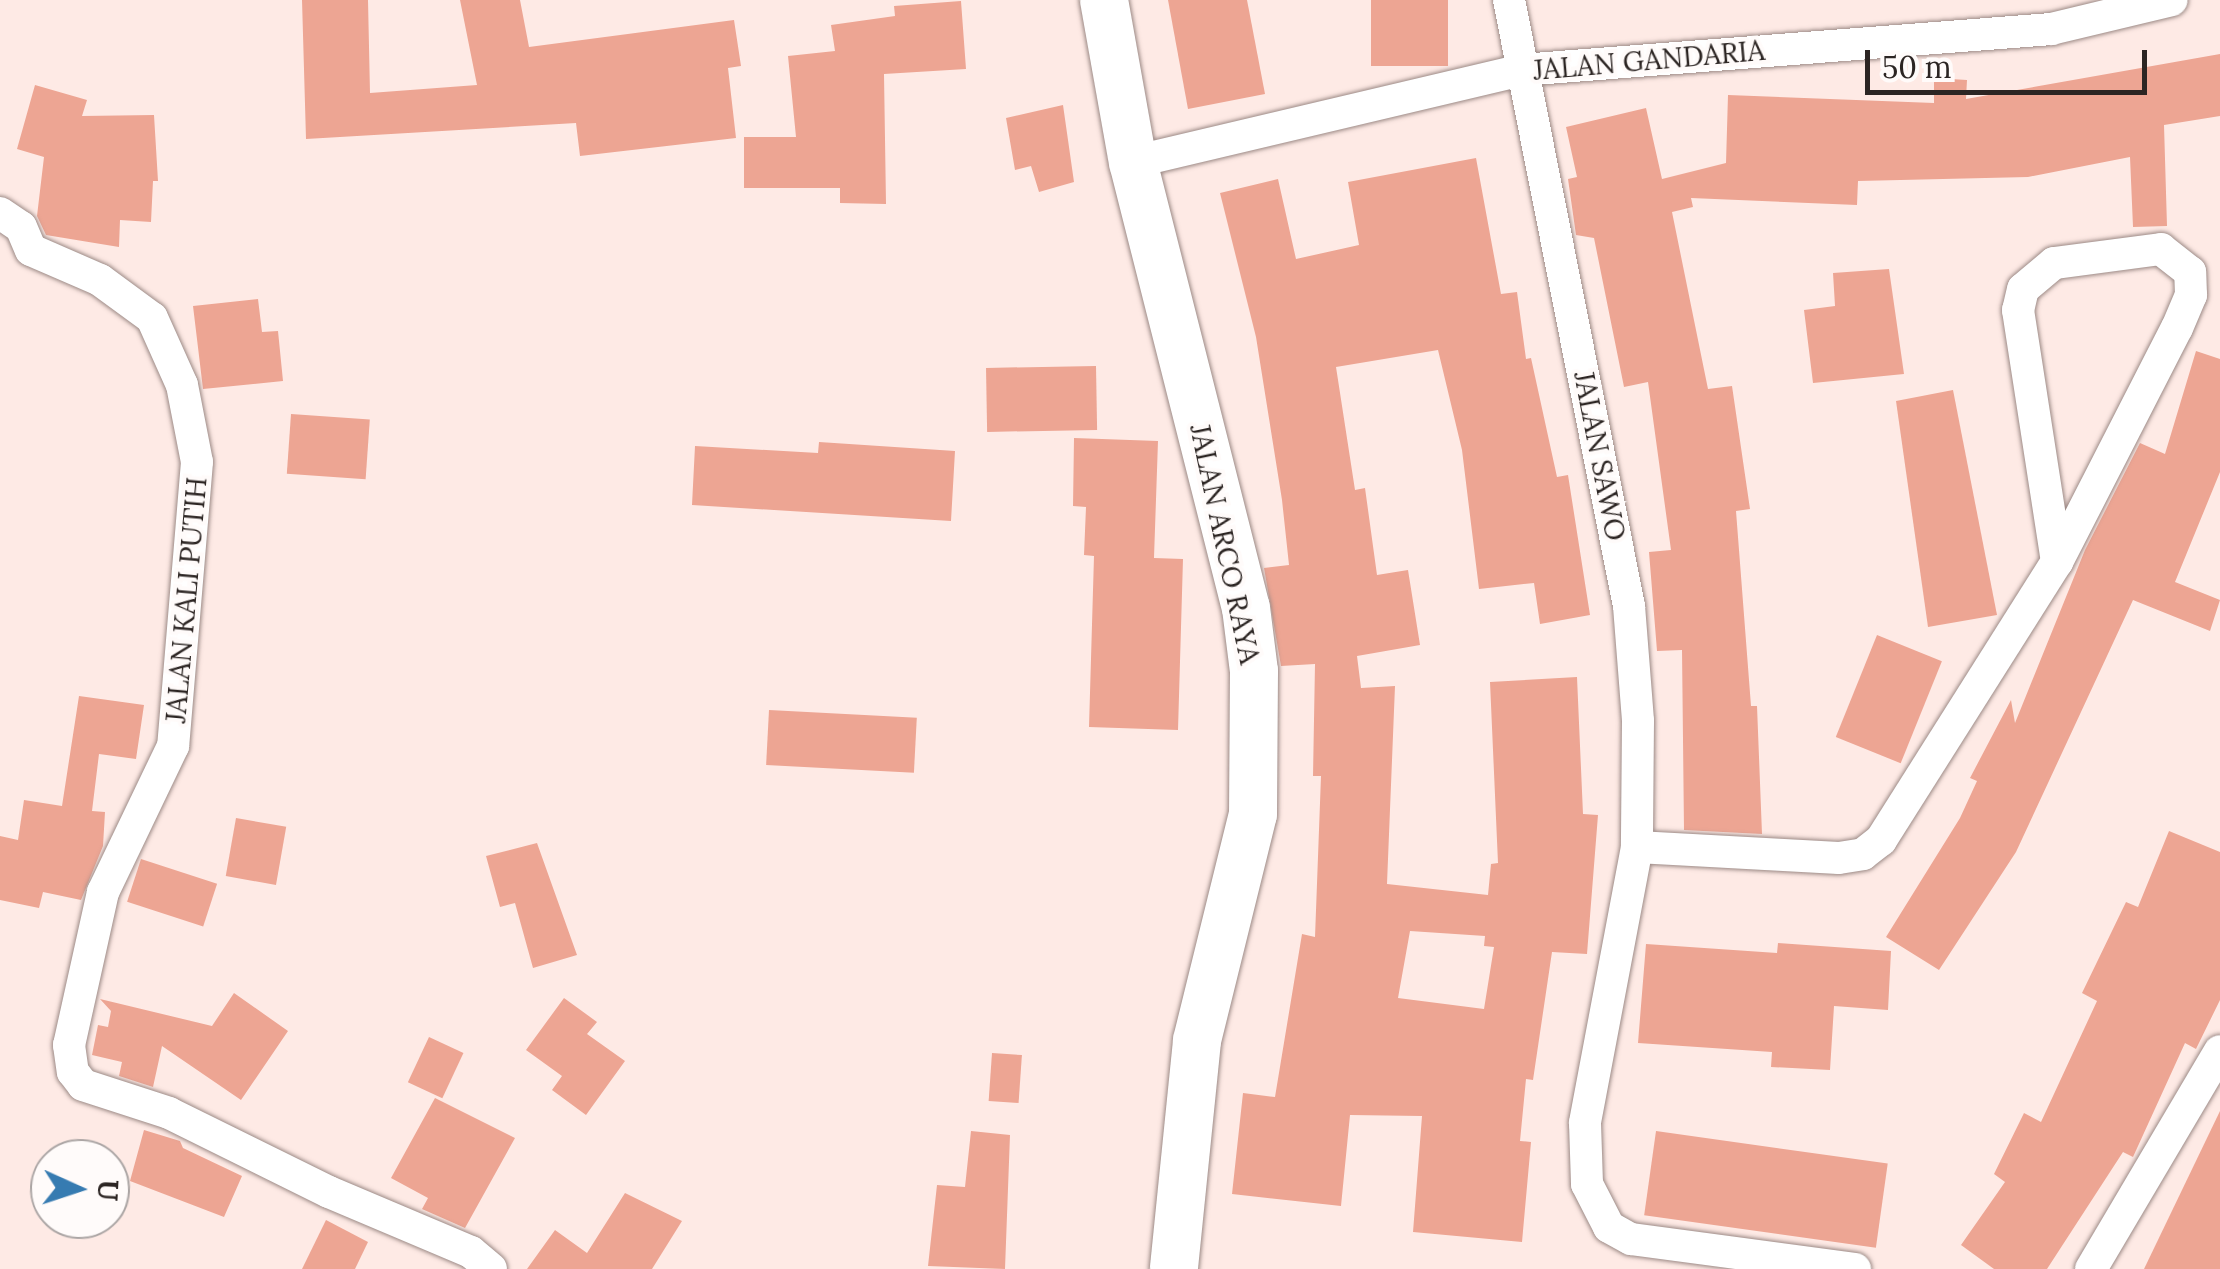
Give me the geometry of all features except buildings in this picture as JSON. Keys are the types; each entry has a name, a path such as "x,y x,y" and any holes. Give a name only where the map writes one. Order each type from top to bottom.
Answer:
{"main road":[{"name":"JALAN ARCO RAYA","path":"1104,0 1133,162 1246,608 1256,713 1253,814 1197,1041 1174,1269"}],"street":[{"name":"JALAN SAWO","path":"1509,0 1629,606 1637,847 1585,1123 1587,1184 1609,1227 1631,1238 1855,1269"},
{"name":"JALAN GANDARIA","path":"1133,162 1521,70 2051,29 2172,0"},
{"name":"JALAN KALI PUTIH","path":"0,212 21,227 31,250 100,280 152,318 182,385 197,462 173,746 103,892 69,1045 73,1072 83,1085 169,1113 345,1200 472,1252 491,1269"},
{"path":"1637,847 1863,854 1881,840 1917,789 2057,562 2191,295 2190,272 2161,250 2054,263 2023,289 2018,310 2057,562"},
{"path":"2092,1269 2220,1051"}]}
